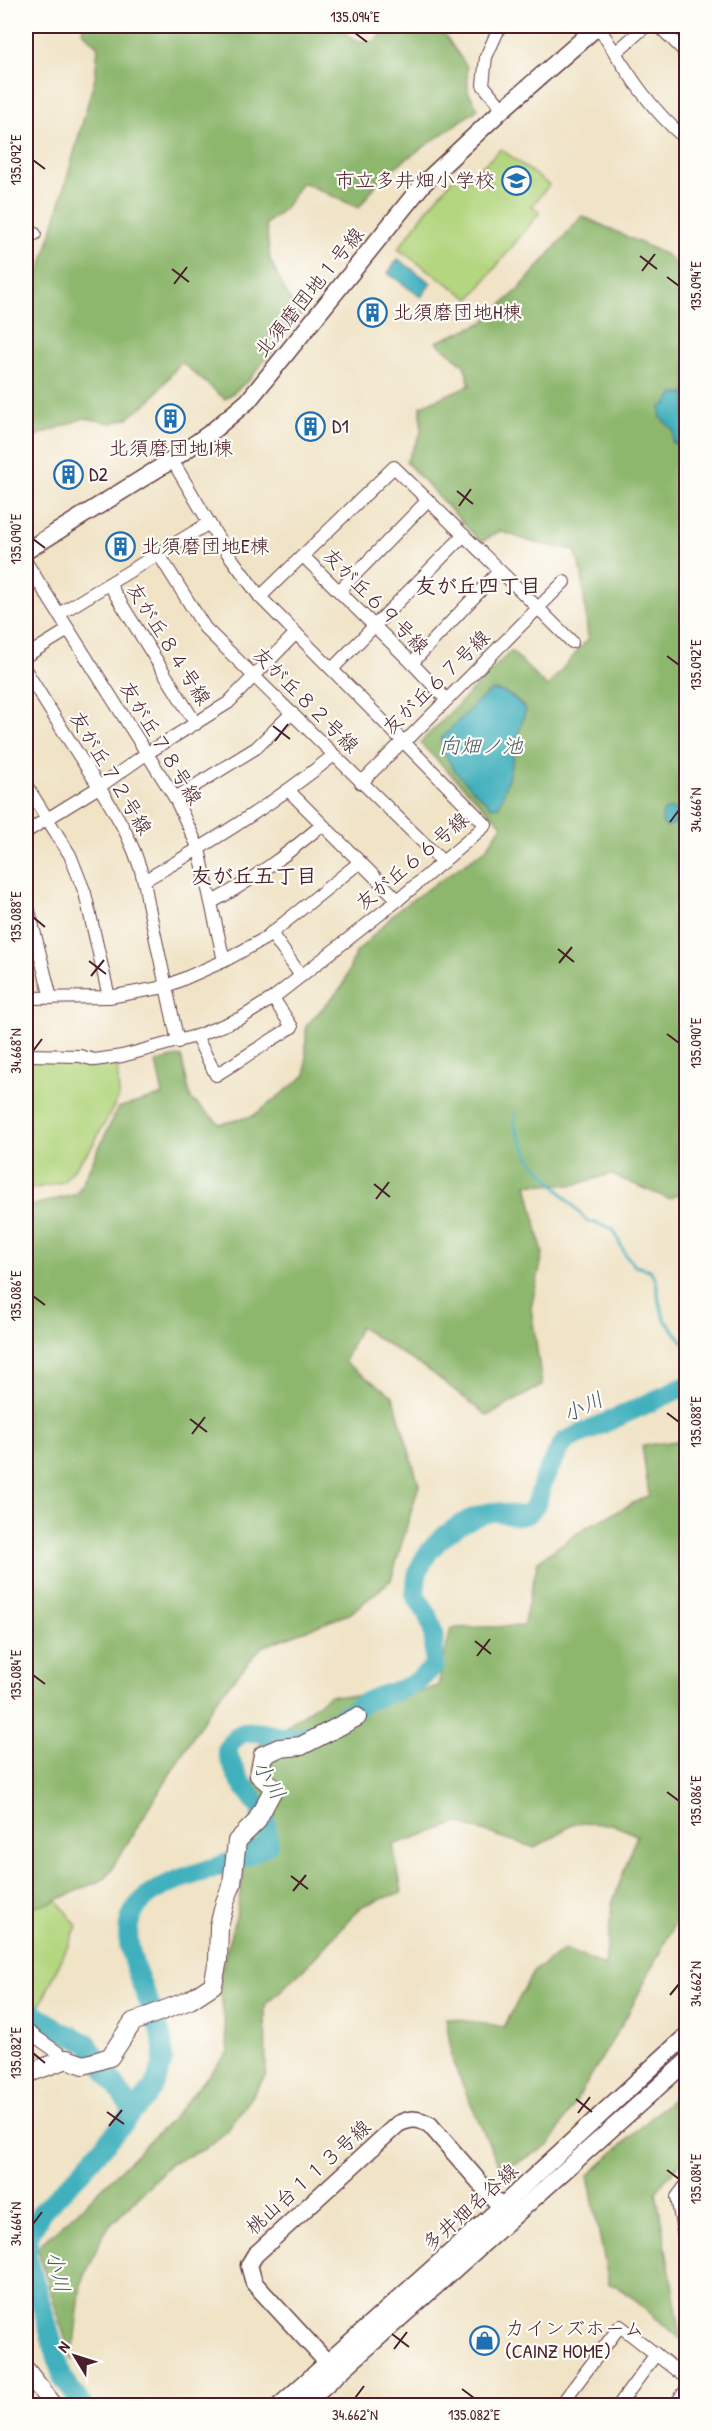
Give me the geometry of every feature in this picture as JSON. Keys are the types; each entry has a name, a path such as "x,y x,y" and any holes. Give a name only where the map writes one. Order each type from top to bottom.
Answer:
{"main road":[{"path":"26,2074 67,2059 84,2065 110,2057 134,2022 190,2000 213,1985 218,1960 219,1926 232,1884 237,1841 263,1810 274,1788 259,1775 262,1755 279,1748 301,1746 357,1717"},
{"path":"26,2370 54,2406"}],"street":[{"path":"598,26 664,121 687,139"},
{"name":"北須磨団地１号線","path":"26,551 172,460 210,433 248,401 423,184 503,109 598,26"},
{"path":"615,53 646,26"},
{"path":"659,26 687,53"},
{"path":"494,29 486,57 483,84 503,109"},
{"name":"友が丘６６号線","path":"26,1055 80,1056 95,1060 122,1056 178,1042 241,1018 273,998 398,900 486,825 261,597 209,523 172,460"},
{"path":"261,597 394,467 572,642"},
{"path":"339,591 428,500"},
{"path":"59,614 209,523"},
{"path":"332,669 464,535"},
{"name":"友が丘８２号線","path":"158,553 204,628 256,676 443,862"},
{"name":"友が丘６９号線","path":"303,556 447,700"},
{"name":"友が丘７８号線","path":"26,562 175,798 199,849 224,961"},
{"path":"412,663 499,571"},
{"name":"友が丘６７号線","path":"362,783 564,582"},
{"name":"友が丘８４号線","path":"109,584 196,724"},
{"path":"26,656 68,630"},
{"path":"26,832 228,703 296,633"},
{"name":"友が丘７２号線","path":"26,671 99,787 136,853 145,880 178,1042"},
{"path":"175,798 256,748 292,713"},
{"path":"145,880 199,849 290,791 334,755"},
{"path":"26,785 70,855 86,893 109,998"},
{"path":"290,791 398,900"},
{"path":"212,902 280,860 322,825"},
{"path":"26,998 109,998 165,987 224,961 271,933 360,862"},
{"path":"26,899 51,998"},
{"path":"271,933 301,976"},
{"path":"196,1036 216,1075 291,1027 273,998"},
{"path":"26,2030 67,2059"},
{"name":"多井畑名谷線","path":"302,2406 333,2368 501,2207 687,2036"},
{"name":"多井畑名谷線","path":"279,2406 333,2368 687,2062"},
{"name":"桃山台１１３号線","path":"333,2368 254,2283 249,2265 255,2254 398,2124 409,2119 419,2119 430,2125 501,2207"},
{"path":"687,2185 677,2197 687,2248"},
{"path":"560,2406 620,2326 687,2378"},
{"path":"618,2406 656,2354"},
{"path":"674,2406 687,2390"}],"green space":[{"path":"83,26 338,26 353,40 374,42 388,26 439,26 467,67 468,91 478,109 382,176 359,208 302,182 285,208 266,224 270,260 290,301 306,308 249,380 225,399 181,362 150,401 128,418 111,423 84,418 26,440 26,302 49,242 95,78 98,47 82,31"},
{"path":"501,149 549,185 532,206 540,212 470,299 398,249 456,175 466,181"},
{"path":"582,216 667,255 686,276 686,1190 669,1199 610,1174 574,1185 527,1184 543,1254 531,1308 542,1385 488,1416 431,1372 360,1327 344,1362 393,1396 419,1485 391,1580 351,1613 262,1647 215,1701 106,1878 50,1903 26,1907 26,1207 77,1194 118,1108 163,1095 156,1062 181,1056 191,1099 220,1124 253,1116 306,1075 306,1026 343,986 355,954 399,909 486,849 502,825 420,743 511,651 547,687 588,639 582,574 575,550 535,543 500,531 481,542 406,462 421,433 421,406 470,385 464,365 436,342 482,323 519,289"},
{"path":"26,1059 117,1060 119,1097 91,1148 63,1182 26,1190"},
{"path":"686,1441 686,1908 676,1921 628,2014 549,2146 501,2171 453,2063 446,2018 504,2027 533,1972 565,1949 605,1966 612,1904 637,1835 612,1824 575,1823 535,1848 458,1823 393,1845 402,1892 362,1906 303,1970 265,2005 266,2075 227,2131 205,2149 171,2163 104,2232 81,2285 72,2361 37,2247 77,2212 171,2120 228,2052 219,1978 237,1912 253,1812 256,1748 330,1695 403,1698 438,1686 451,1628 523,1626 538,1561 585,1528 649,1495 642,1446"},
{"path":"26,1861 77,1926 32,2023 26,2019"},
{"path":"26,2043 41,2054 26,2062"},
{"path":"686,2086 686,2156 656,2191 682,2340 617,2285 609,2284 588,2176"}],"water":[{"path":"398,259 431,283 421,297 388,273"},
{"path":"674,394 685,394 686,396 686,449 672,442 674,431 661,418 660,408"},
{"name":"向畑ノ池","path":"492,690 511,696 526,710 499,806 492,807 453,768 443,749 441,739"},
{"path":"677,809 678,822 666,827 662,822 663,812"}],"waterway":[{"path":"516,1112 514,1125 530,1158 586,1220 613,1229 625,1254 635,1266 650,1270 656,1280 659,1302 665,1320 686,1345"},
{"name":"小川","path":"83,2406 63,2379 27,2256 28,2237 42,2211 82,2171 144,2100 160,2070 163,2057 160,2033 131,1955 128,1936 131,1918 140,1903 167,1884 236,1860 268,1844 263,1814 236,1774 229,1758 227,1751 233,1740 249,1732 290,1738 310,1734 328,1726 370,1700 418,1681 434,1666 432,1628 427,1613 415,1595 418,1572 429,1551 457,1526 480,1515 491,1512 518,1516 527,1514 537,1502 545,1477 565,1441 686,1386"},
{"path":"26,2007 57,2029 87,2043 133,2111"}],"place":[{"name":"市立多井畑小学校","path":"516,180"},
{"name":"北須磨団地H棟","path":"372,312"},
{"name":"北須磨団地I棟","path":"171,418"},
{"name":"D1","path":"311,426"},
{"name":"D2","path":"68,474"},
{"name":"北須磨団地E棟","path":"120,546"},
{"name":"カインズホーム (CAINZ HOME)","path":"484,2340"}],"district":[{"name":"友が丘四丁目","path":"478,586"},
{"name":"友が丘五丁目","path":"254,876"}]}
